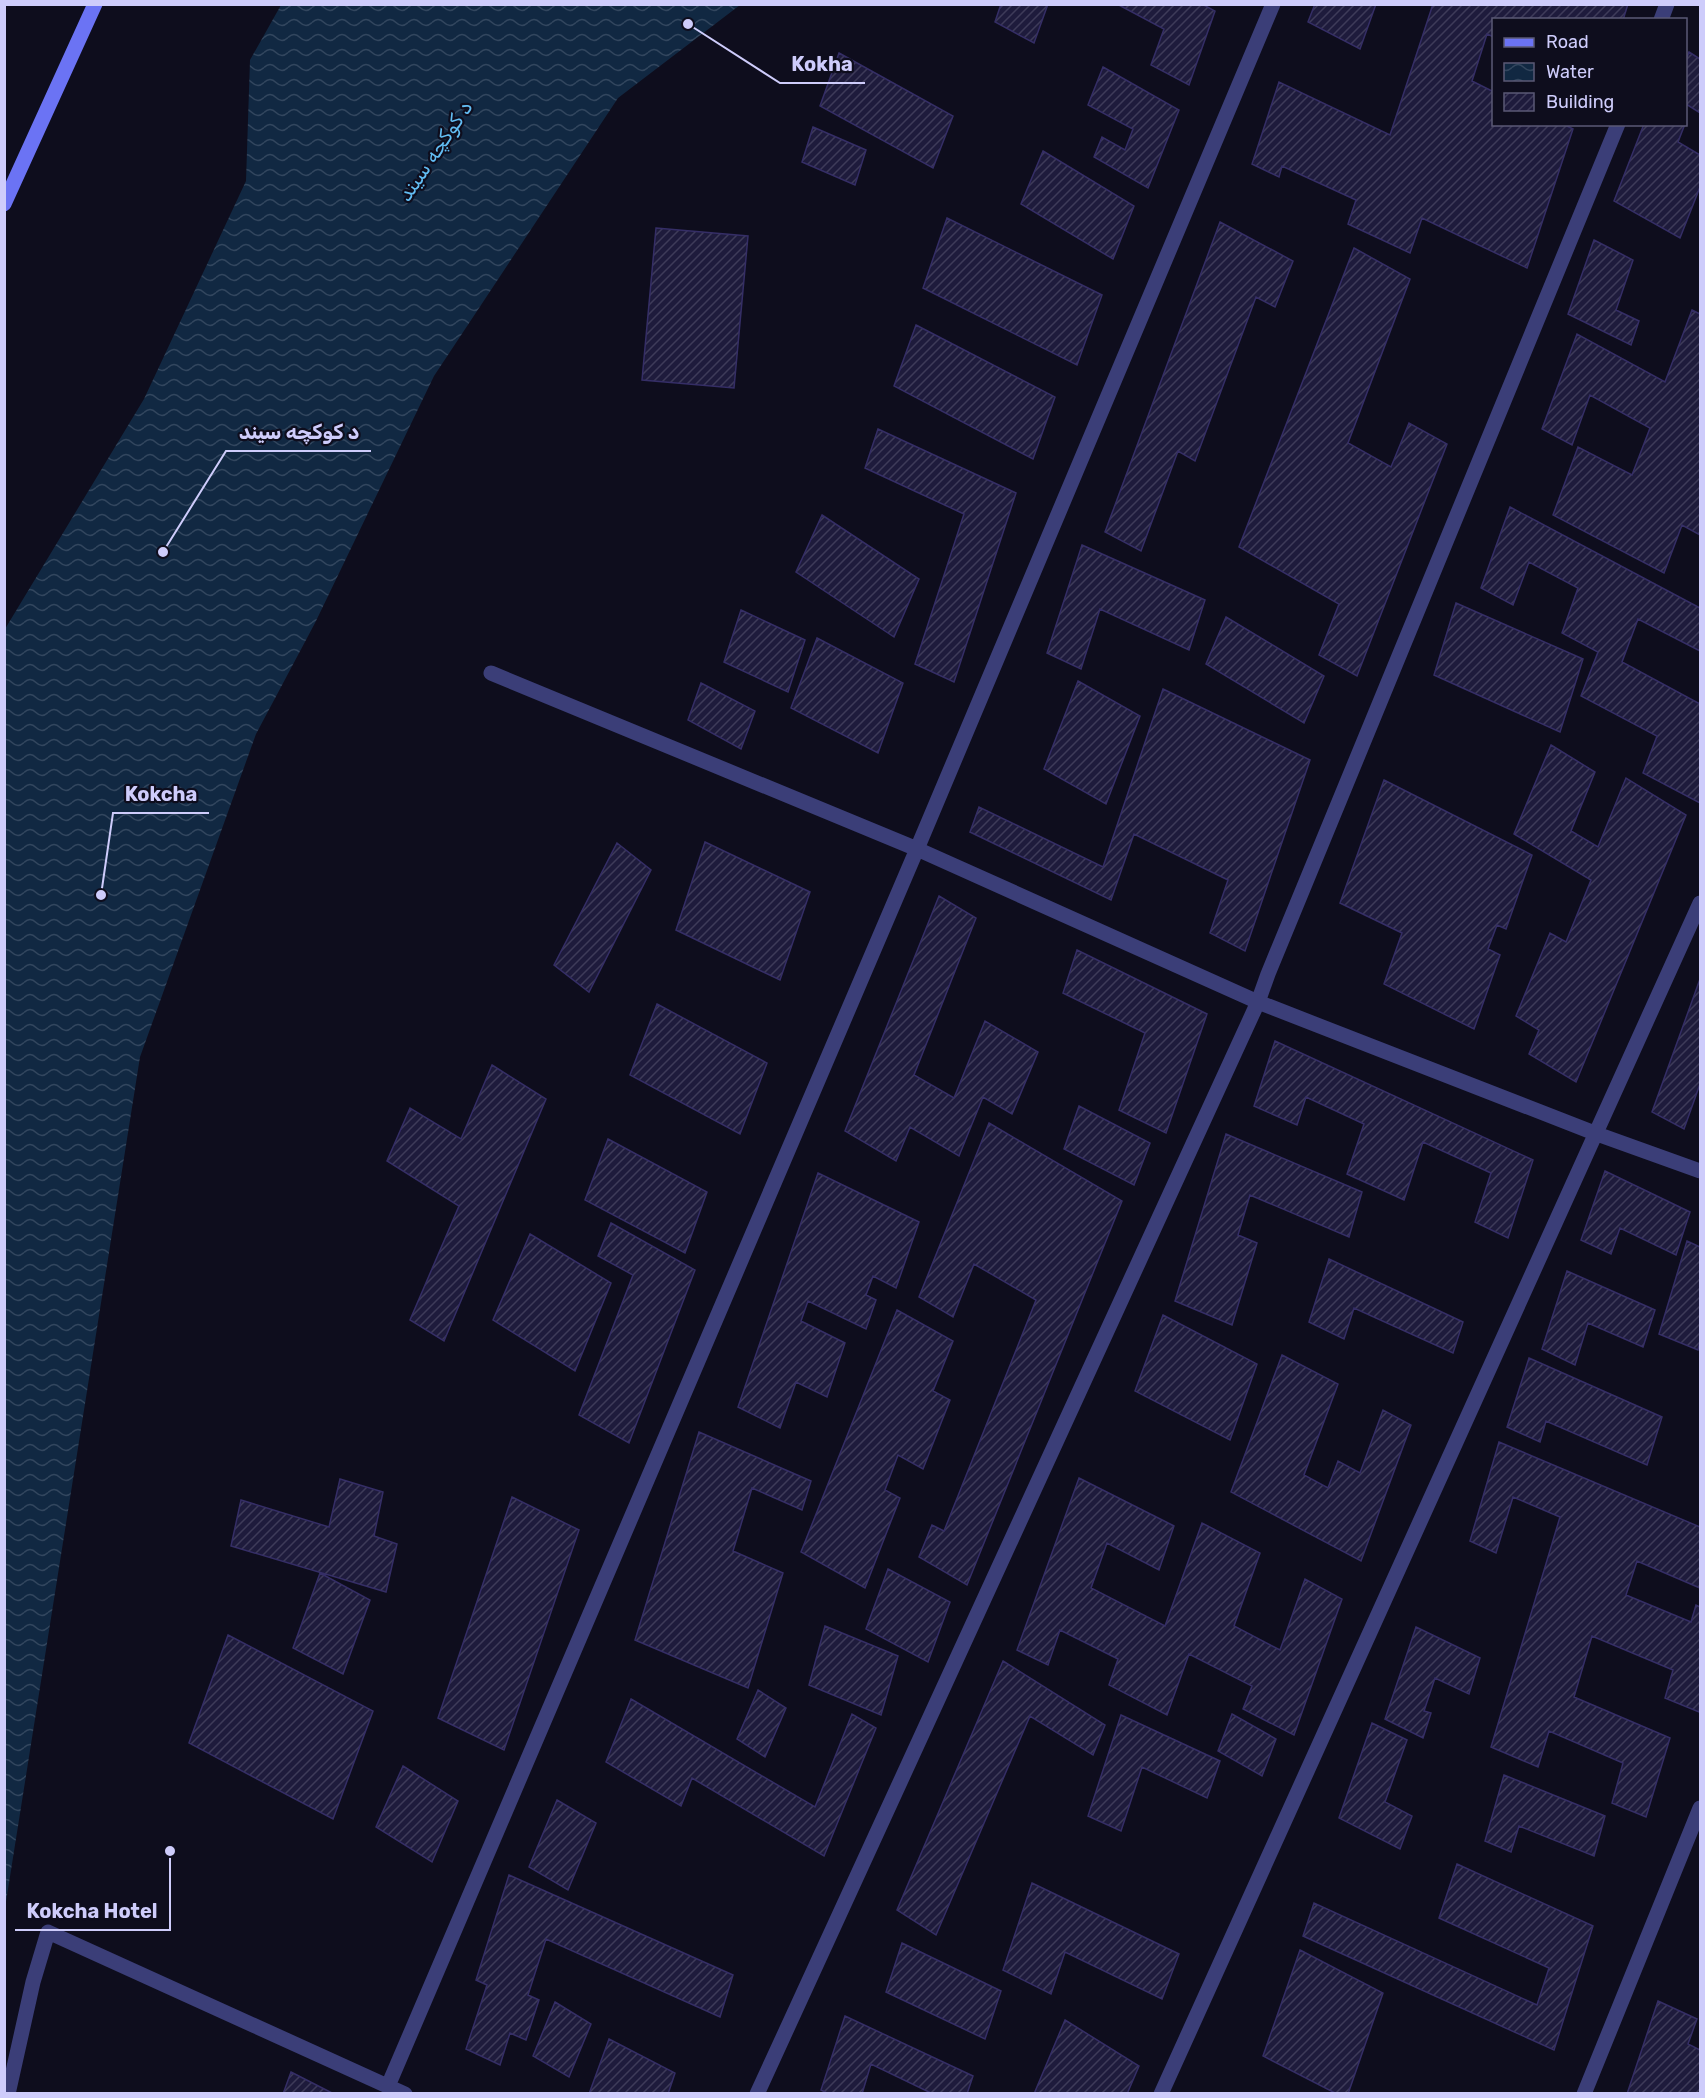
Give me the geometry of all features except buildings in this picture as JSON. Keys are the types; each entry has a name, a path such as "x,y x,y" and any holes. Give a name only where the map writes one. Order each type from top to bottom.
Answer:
{"street":[{"path":"4,204 95,4"},
{"path":"388,2086 917,849 1273,4"},
{"path":"757,2094 1258,1002 1617,126"},
{"path":"491,673 917,849 1258,1002 1597,1134 1701,1171"},
{"path":"1161,2094 1701,903"},
{"path":"1584,2094 1701,1808"},
{"path":"8,2094 33,1982 48,1932 405,2094"}],"water":[{"path":"281,5 740,5 618,98 434,376 315,623 256,734 140,1057 5,1908 5,629 144,399 246,181 250,60"}],"place":[{"name":"Kokha","path":"688,24"},
{"name":"د کوکچه سیند","path":"163,552"},
{"name":"Kokcha","path":"101,895"},
{"name":"Kokcha Hotel","path":"170,1851"}]}
